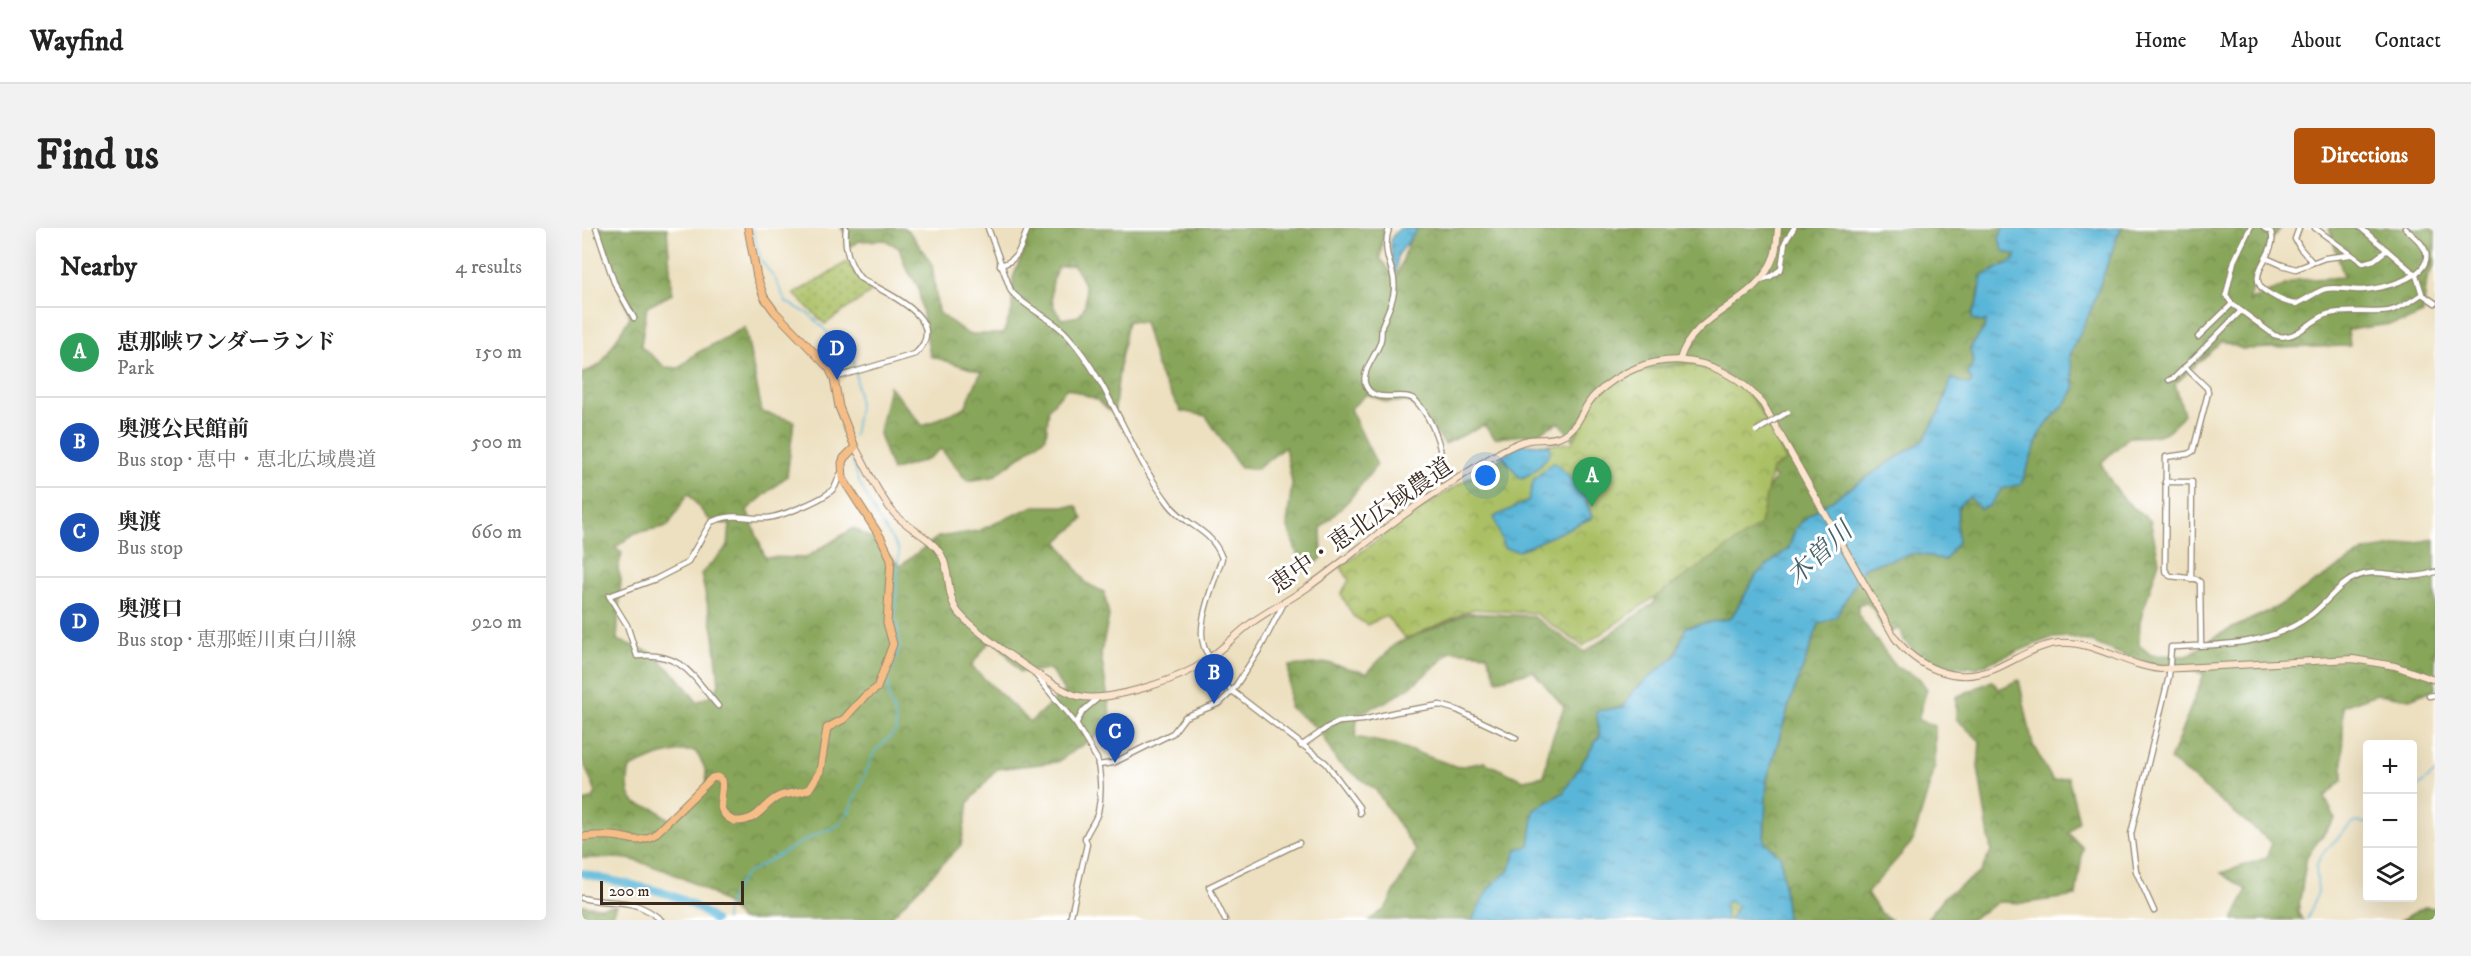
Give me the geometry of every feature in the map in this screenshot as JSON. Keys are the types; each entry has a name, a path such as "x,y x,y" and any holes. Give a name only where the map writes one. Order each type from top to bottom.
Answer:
{"main road":[{"path":"582,837 618,837 631,841 647,839 654,835 712,778 717,777 722,780 720,801 724,814 728,819 739,821 760,814 777,798 809,789 815,782 824,751 827,728 844,718 864,697 877,688 893,644 887,623 891,559 881,538 845,484 842,472 844,458 855,447 839,407 834,378 823,360 775,312 764,297 757,277 748,228"}],"street":[{"path":"596,228 614,282 634,318"},
{"path":"834,378 915,354 920,349 926,328 918,313 860,278 856,273 846,246 846,228"},
{"path":"988,228 1011,291 1018,299 1046,316 1068,335 1093,370 1148,473 1168,503 1178,514 1203,531 1217,546 1222,558 1204,607 1203,642 1207,654 1211,657"},
{"path":"1000,266 1007,264 1018,255 1028,228"},
{"path":"1389,228 1384,248 1394,290 1381,329 1382,338 1366,373 1364,383 1368,390 1375,394 1391,398 1414,399 1422,409 1436,438 1441,456 1436,482 1440,490"},
{"path":"1680,359 1684,347 1695,332 1743,296 1760,280 1774,255 1778,228"},
{"path":"1760,280 1770,277 1781,269 1785,242 1794,228"},
{"path":"2250,228 2234,261 2225,292 2232,304 2274,335 2282,338 2297,333 2331,313 2390,310 2422,294"},
{"path":"2265,228 2273,237 2259,271 2260,285 2264,291 2291,304 2301,302 2326,289 2363,290 2393,284 2416,275 2423,265 2426,254 2423,246 2405,228"},
{"path":"2299,228 2295,239 2312,262"},
{"path":"2315,228 2365,264 2387,249"},
{"path":"2361,228 2416,275 2422,294 2435,303"},
{"path":"2266,258 2296,269 2312,262 2350,255"},
{"path":"2198,337 2232,304"},
{"path":"2169,380 2241,311"},
{"name":"恵中・恵北広域農道","path":"855,447 893,512 934,546 941,555 947,568 952,600 957,611 989,638 1066,692 1097,699 1180,675 1204,662 1248,626 1284,603 1440,490 1517,443 1553,439 1565,434 1577,423 1594,395 1623,375 1652,363 1680,359 1719,369 1751,390 1768,411 1895,638 1919,662 1947,674 1992,673 2037,648 2068,643 2088,646 2141,666 2170,669 2353,659 2395,666 2435,680"},
{"path":"2185,367 2207,388 2208,393 2193,451 2188,454 2166,457 2165,570 2170,576 2198,580 2201,585 2201,645"},
{"path":"1756,431 1788,412"},
{"path":"718,706 688,668 660,655 637,656 627,625 609,596 656,579 687,562 711,522 733,515 765,518 782,514 829,493 836,486 842,472"},
{"path":"2165,482 2192,482 2191,579"},
{"path":"2154,911 2136,871 2130,834 2170,669 2170,647 2246,643 2267,638 2307,618 2337,589 2360,575 2377,572 2407,576 2435,572"},
{"path":"1098,765 1113,763 1173,733 1185,717 1220,703 1233,690 1261,647 1284,603"},
{"path":"1204,662 1210,674 1326,763 1359,807 1360,813"},
{"path":"1032,669 1076,724 1097,759 1098,765 1102,792 1098,814 1085,838 1087,844 1070,920"},
{"path":"2428,696 2435,694"},
{"path":"1076,724 1083,711 1097,699"},
{"path":"1302,746 1339,722 1363,720 1440,705 1457,710 1516,738"},
{"path":"1225,920 1209,887 1299,843"},
{"path":"582,898 636,904 661,920"}],"green space":[{"path":"598,228 667,228 672,294 647,307 641,346 665,367 679,368 695,354 745,327 762,412 794,421 787,476 747,510 765,557 805,558 854,528 876,542 900,566 938,537 978,531 1034,506 1077,506 1083,519 1058,542 1086,583 1104,592 1109,616 1101,654 1112,725 1057,762 997,769 969,802 961,845 888,920 740,920 732,909 707,891 661,869 627,859 582,858 582,801 591,799 596,793 582,759 582,374 601,364 630,317","holes":["688,493 708,519 730,525 728,546 701,574 714,635 719,685 712,695 697,702 677,676 650,652 617,640 621,579 618,569 622,553 615,548 635,533 668,526","993,637 1020,672 1051,670 1064,691 1030,722 971,666","681,751 695,751 706,773 707,783 699,799 682,814 671,820 653,808 637,804 629,792 630,768 658,756"]},
{"path":"841,228 904,228 909,231 932,264 938,312 968,334 1003,334 1012,310 1013,278 1032,228 1384,228 1380,258 1396,279 1414,228 2003,228 1999,239 2016,254 2014,260 1981,277 1977,304 1971,314 1986,320 1984,329 1970,348 1973,361 1968,375 1973,381 1969,385 1945,393 1942,406 1924,440 1809,515 1795,529 1789,548 1757,574 1731,618 1686,627 1675,656 1632,692 1624,707 1596,711 1600,735 1563,793 1534,810 1529,847 1517,849 1510,869 1489,888 1472,920 1369,920 1385,909 1416,851 1375,789 1337,762 1319,730 1289,707 1289,666 1328,663 1367,673 1395,644 1469,613 1532,616 1585,652 1655,602 1652,541 1756,510 1775,478 1725,431 1605,480 1559,422 1536,434 1495,438 1484,425 1445,444 1411,402 1387,402 1367,394 1350,409 1377,465 1349,500 1321,528 1322,558 1303,571 1287,525 1292,483 1285,447 1257,469 1240,468 1206,416 1181,411 1159,374 1144,322 1128,321 1114,414 1096,399 1067,388 1049,408 1046,437 993,477 967,481 941,449 926,460 892,471 879,434 889,386 923,426 965,407 981,372 930,356 918,286 906,268 899,248 885,240 860,241 846,248 848,236","holes":["1073,265 1084,284 1085,303 1079,316 1062,319 1052,300 1053,280 1058,267","1451,651 1487,654 1497,680 1533,671 1564,707 1549,747 1544,776 1523,780 1484,762 1458,767 1395,745 1355,737 1358,713 1397,696 1430,671"]},
{"path":"2122,228 2281,228 2267,246 2249,301 2297,280 2344,277 2329,228 2431,228 2435,233 2435,264 2427,278 2423,314 2404,322 2348,330 2350,346 2242,349 2222,341 2175,384 2184,414 2172,428 2155,436 2129,437 2101,463 2121,495 2150,520 2159,561 2140,621 2139,645 2151,655 2187,656 2218,635 2277,607 2364,551 2435,539 2435,689 2410,699 2377,694 2343,706 2343,780 2325,797 2335,819 2307,856 2298,913 2303,920 2233,920 2247,890 2221,873 2266,858 2272,843 2170,760 2204,674 2130,658 2094,643 2071,637 2051,638 1976,668 1934,664 1919,655 1903,640 1899,628 1886,635 1873,609 1866,602 1858,605 1858,615 1896,667 1919,678 1927,689 1918,720 1935,726 1935,767 1913,841 1867,893 1879,911 1891,920 1787,920 1781,857 1764,841 1767,779 1790,702 1819,623 1836,616 1864,567 1915,553 1945,560 1958,542 1959,506 1971,496 2021,484 2042,429 2065,404 2075,389 2070,355 2092,307"},
{"path":"847,262 871,292 825,324 794,294"},
{"path":"1691,364 1715,370 1740,385 1766,421 1786,461 1772,469 1760,525 1583,646 1534,613 1473,609 1406,639 1386,616 1367,625 1353,616 1341,594 1349,580 1341,567 1410,515 1522,445 1572,443 1591,402 1615,382 1640,372"},
{"path":"2019,680 2033,745 2053,781 2068,777 2079,821 2068,833 2083,848 2076,896 2025,903 1998,902 1970,920 1926,920 1946,895 1980,873 1991,851 1978,767 1980,741 1956,719 1956,697 1992,681 1999,689"},
{"path":"1721,892 1744,900 1741,920 1717,920"},
{"path":"582,905 600,907 616,905 610,920 582,920"},
{"path":"2424,907 2435,908 2435,920 2401,920"}],"water":[{"path":"1400,228 1416,228 1416,231 1398,255 1396,273 1393,273 1391,241"},
{"name":"木曽川","path":"2003,228 2122,228 2092,307 2070,355 2075,389 2065,404 2042,429 2021,484 2002,489 1989,506 1980,509 1970,497 1959,506 1958,542 1945,560 1915,553 1864,567 1836,617 1819,624 1790,702 1767,779 1764,841 1781,857 1787,920 1729,920 1738,906 1728,901 1725,904 1726,920 1472,920 1489,888 1510,869 1517,849 1529,846 1534,810 1563,793 1600,735 1596,711 1624,707 1632,692 1675,656 1686,627 1731,618 1757,574 1789,548 1795,529 1809,515 1924,440 1942,406 1952,378 1969,385 1972,381 1968,375 1973,361 1970,348 1984,329 1986,321 1980,322 1972,319 1972,313 1979,297 1981,277 2014,260 2016,255 2003,251 1999,239"},
{"path":"1521,444 1550,445 1550,454 1533,472 1520,478 1502,455"},
{"path":"1554,462 1584,490 1592,518 1519,551 1504,548 1494,517 1528,501 1534,479"}],"waterway":[{"path":"752,228 762,262 774,277 786,302 809,314 853,358 855,369"},
{"path":"854,436 859,406 856,374"},
{"path":"726,920 727,906 737,885 747,873 816,834 839,825 849,811 875,751 896,731 895,715 889,698 888,677 900,643 895,614 899,550 876,515 859,482 853,463 853,454"},
{"path":"2417,788 2435,773"},
{"path":"2307,920 2318,892 2316,866 2323,853 2351,824 2363,823"},
{"path":"582,873 667,894 683,900 714,920"}],"place":[{"name":"奥渡口","path":"837,380"},
{"name":"恵那峡ワンダーランド","path":"1592,507"},
{"name":"奥渡公民館前","path":"1214,704"},
{"name":"奥渡","path":"1115,763"}]}
